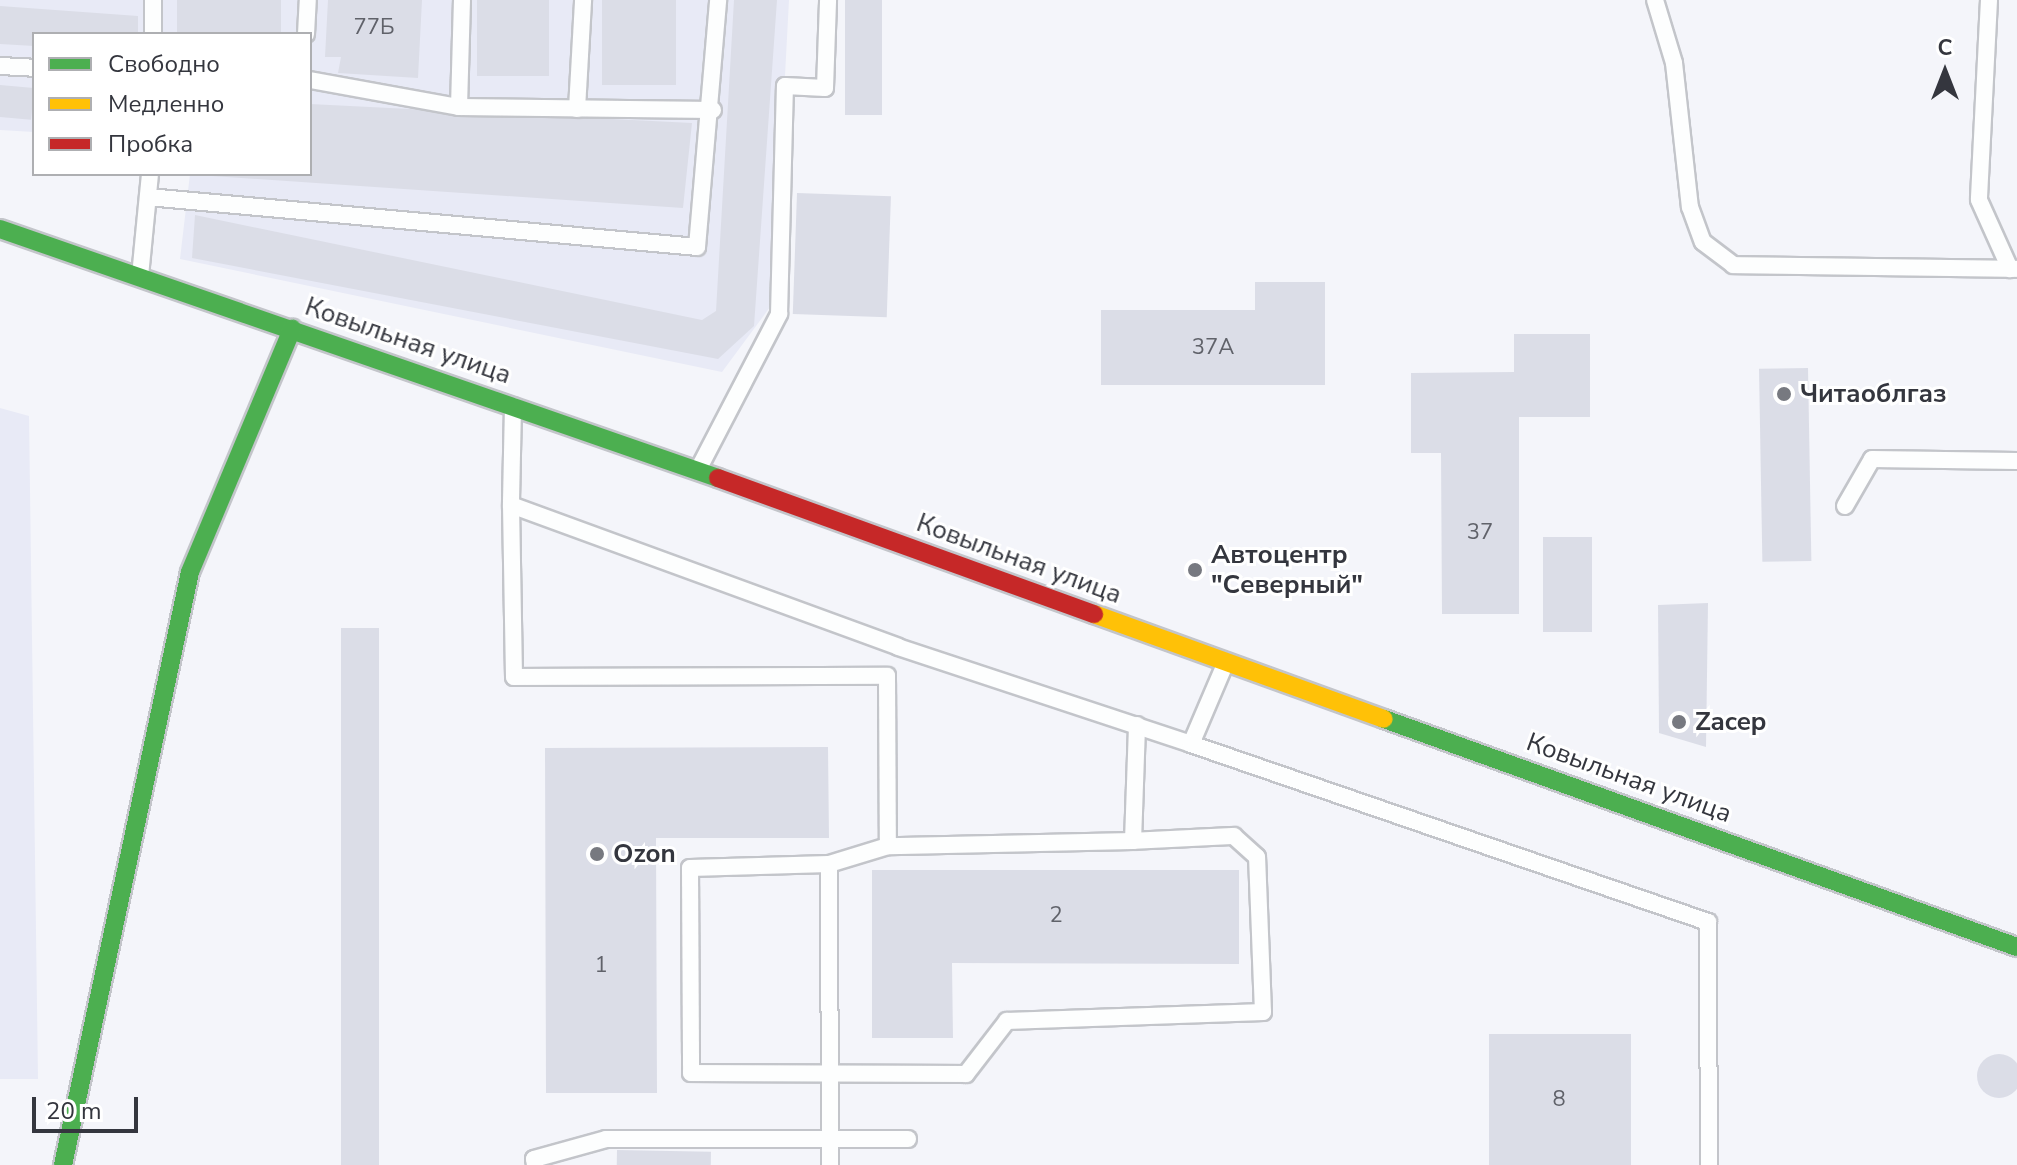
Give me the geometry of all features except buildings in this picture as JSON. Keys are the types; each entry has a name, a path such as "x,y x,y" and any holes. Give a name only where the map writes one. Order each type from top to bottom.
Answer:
{"main road":[{"name":"Ковыльная улица","path":"0,229 513,404 2017,947"},
{"path":"63,1165 190,572 233,458 265,405 292,329"}],"lane":[{"path":"153,0 153,32"},
{"path":"306,32 308,0"},
{"path":"459,107 462,0"},
{"path":"577,109 583,0"},
{"path":"148,197 697,247 713,110 718,0"},
{"path":"698,471 779,314 785,86 825,88 828,0"},
{"path":"1655,0 1674,63 1690,207 1703,242 1733,265 2013,269 1979,200 1989,0"},
{"path":"0,66 32,68"},
{"path":"312,80 459,107 713,110"},
{"path":"140,277 150,176"},
{"path":"513,404 514,677 887,676"},
{"path":"1845,506 1872,459 2017,461"},
{"path":"511,505 898,647 1137,725 1708,922 1709,1165"},
{"path":"888,846 887,676 898,647"},
{"path":"1191,744 1226,661"},
{"path":"1133,841 1137,725"},
{"path":"1234,836 1257,857 1263,1012 1007,1021 966,1074 691,1073 690,868 829,864 888,846 1234,836"},
{"path":"829,864 833,1074 830,1165"},
{"path":"535,1165 534,1159 606,1139 908,1139"}],"shaded area":[{"path":"0,0 789,0 773,303 722,372 180,259 190,176 312,176 312,32 32,32 32,132 0,130"},
{"path":"0,408 29,416 38,1079 0,1079"}],"traffic: fast":[{"path":"0,229 718,478"},
{"path":"63,1165 190,572 292,329"},
{"path":"1384,719 2017,947"}],"traffic: slow":[{"path":"1094,614 1384,719"}],"traffic: jam":[{"path":"718,478 1094,614"}],"place":[{"name":"Читаоблгаз","path":"1784,394"},
{"name":"Автоцентр \"Северный\"","path":"1195,570"},
{"name":"Zacep","path":"1679,722"},
{"name":"Ozon","path":"597,854"}]}
